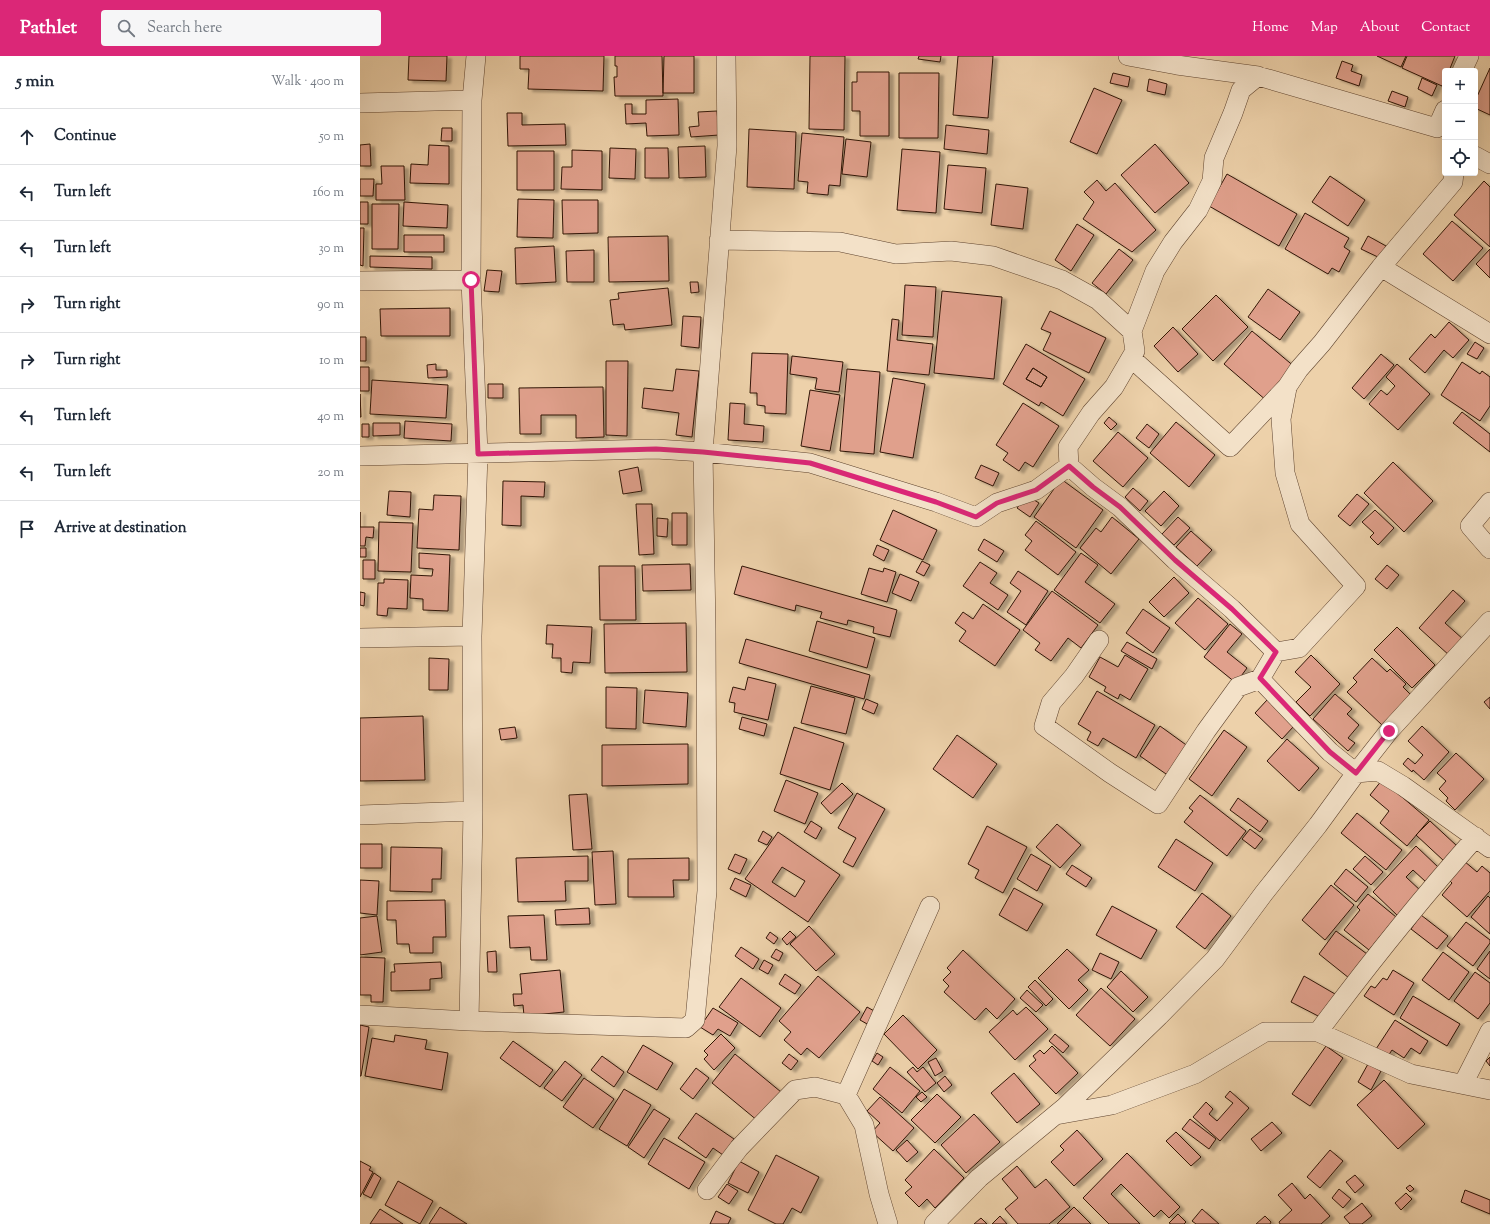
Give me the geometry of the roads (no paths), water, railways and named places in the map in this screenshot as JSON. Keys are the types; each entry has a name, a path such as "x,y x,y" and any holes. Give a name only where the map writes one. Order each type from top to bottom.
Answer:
{"street":[{"path":"469,1021 473,811 472,636 478,454 471,280 472,100 476,56"},
{"path":"360,1016 686,1028 696,1020 707,890 706,636 703,452 727,146 726,56"},
{"path":"1128,56 1177,66 1258,76 1441,132"},
{"path":"1463,68 1469,56"},
{"path":"1258,76 1241,90 1234,114 1214,158 1212,181 1198,210 1173,242 1155,271 1132,331 1135,351 1114,387 1091,413 1068,447 1069,466 1093,487 1120,507 1175,560 1232,609 1276,652"},
{"path":"360,102 472,100"},
{"path":"1478,158 1490,164"},
{"path":"1131,358 1230,447 1287,387 1299,369 1322,343 1381,267 1453,182 1454,176"},
{"path":"719,240 840,242 896,254 950,251 993,256 1062,280 1098,300 1132,331"},
{"path":"1381,267 1490,334"},
{"path":"360,281 471,280"},
{"path":"1099,640 1074,676 1051,703 1044,726 1110,773 1158,804 1206,731 1238,687 1260,678 1276,652 1299,648 1356,586 1300,524 1285,473 1281,419 1287,387"},
{"path":"360,456 656,449 703,452 810,463 936,502 976,517 997,503 1036,490 1069,466"},
{"path":"1490,502 1470,526 1490,549"},
{"path":"934,1224 979,1178 1056,1114 1159,1016 1215,959 1264,892 1318,825 1389,731 1490,621"},
{"path":"360,638 472,636"},
{"path":"1260,678 1330,752 1356,773 1378,771 1403,786 1483,843 1435,882 1359,977 1318,1032"},
{"path":"360,815 473,811"},
{"path":"846,1095 930,906"},
{"path":"1463,1084 1490,1031"},
{"path":"1056,1114 1112,1105 1195,1074 1265,1032 1318,1032 1411,1074 1490,1090"},
{"path":"707,1190 739,1148 795,1090 815,1087 846,1095 864,1125 888,1224"}]}
